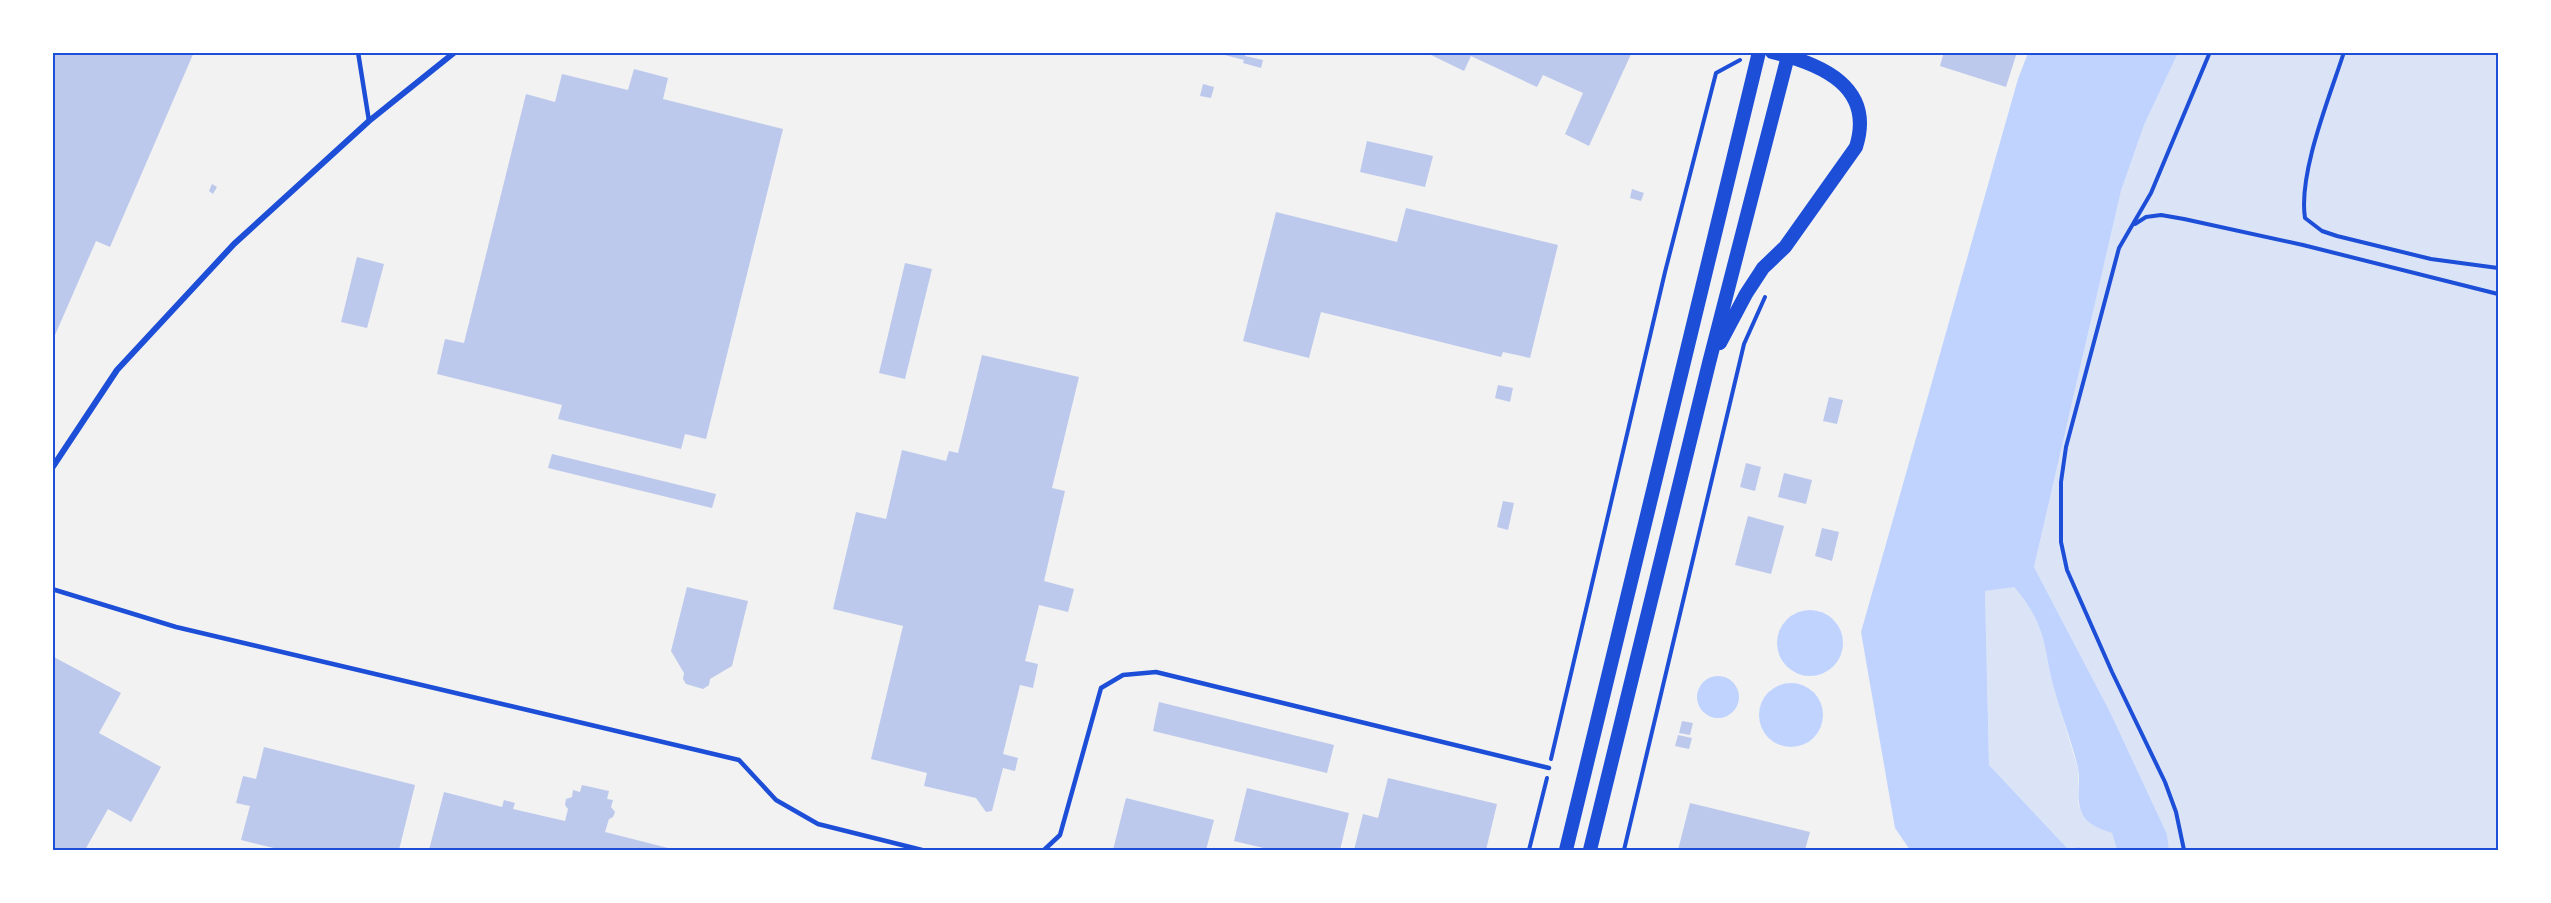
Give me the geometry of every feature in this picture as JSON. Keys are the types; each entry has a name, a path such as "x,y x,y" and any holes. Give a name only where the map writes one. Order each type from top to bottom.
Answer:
{"main road":[{"path":"1566,850 1759,52"},
{"path":"1709,363 1746,294 1763,268 1785,247 1856,147 1860,133 1858,105 1844,84 1788,54 1772,52"},
{"path":"1590,850 1709,363 1788,54"}],"street":[{"path":"52,468 117,370 234,244 369,121 454,52"}],"lane":[{"path":"358,52 369,121"},
{"path":"52,589 176,627 739,760 776,800 818,824 922,850"},
{"path":"1044,850 1060,835 1101,688 1123,675 1156,672 1549,768"}],"path":[{"path":"2184,850 2176,812 2165,782 2067,570 2061,542 2061,482 2066,447 2119,248 2151,193 2210,52"},
{"path":"2344,52 2316,137 2304,196 2305,218 2322,231 2337,236 2431,259 2499,268"},
{"path":"1529,850 1665,272 1716,73 1745,58"},
{"path":"2130,228 2146,217 2161,215 2184,219 2303,245 2499,294"},
{"path":"1624,850 1744,344 1765,296"}],"shaded area":[{"path":"2178,53 2498,53 2498,850 2169,850 2167,834 2110,712 2034,567 2121,191 2144,125"},
{"path":"2014,587 2035,614 2042,631 2054,689 2078,769 2078,804 2082,813 2092,824 2112,833 2117,850 2083,850 2079,847 2068,849 1989,765 1985,591"}],"water":[{"path":"2028,53 2178,53 2144,125 2121,191 2034,567 2110,712 2167,834 2169,850 2117,850 2112,833 2095,826 2084,817 2079,802 2078,768 2055,692 2043,637 2033,614 2014,587 1985,591 1989,765 2068,849 2079,847 2083,850 1910,850 1895,828 1861,632 2018,79"},
{"path":"1816,610 1834,619 1841,630 1843,643 1841,656 1834,667 1823,674 1804,676 1786,667 1779,656 1777,637 1786,619 1797,612"},
{"path":"1718,676 1733,682 1739,697 1733,712 1718,718 1703,712 1697,697 1703,682"},
{"path":"1791,683 1809,689 1817,697 1823,715 1817,733 1809,741 1791,747 1773,741 1765,733 1759,715 1765,697 1773,689"}],"building":[{"path":"52,52 194,52 110,247 96,241 52,342"},
{"path":"1245,52 1245,56 1263,60 1261,68 1243,63 1244,60 1217,53"},
{"path":"1425,52 1632,52 1589,146 1565,134 1583,93 1543,75 1537,87 1471,56 1464,71"},
{"path":"1944,52 2017,52 2006,87 1940,66"},
{"path":"634,69 668,78 663,99 783,129 706,439 685,434 681,449 558,419 562,405 437,374 445,339 464,343 526,94 555,102 562,74 628,90"},
{"path":"1203,84 1214,87 1211,98 1200,96"},
{"path":"1367,141 1433,156 1425,187 1360,172"},
{"path":"212,184 217,187 213,194 209,191"},
{"path":"1632,189 1644,193 1641,201 1630,198"},
{"path":"1406,208 1558,245 1530,358 1503,352 1501,357 1321,312 1309,358 1243,341 1276,212 1397,242"},
{"path":"357,257 384,264 367,328 341,322"},
{"path":"905,263 932,269 905,379 879,373"},
{"path":"982,355 1079,377 1052,488 1065,491 1044,581 1074,589 1068,612 1039,605 1025,661 1038,664 1033,688 1020,685 1003,754 1018,758 1015,771 1003,768 992,811 986,812 976,798 924,786 927,773 871,759 903,626 833,609 856,512 886,519 902,450 946,461 949,451 958,453"},
{"path":"1498,385 1513,388 1510,402 1495,398"},
{"path":"1829,397 1843,400 1837,424 1823,421"},
{"path":"552,454 716,494 712,508 548,468"},
{"path":"1746,463 1761,467 1755,491 1740,487"},
{"path":"1784,473 1812,480 1806,504 1778,497"},
{"path":"1503,501 1514,503 1508,530 1497,527"},
{"path":"1748,516 1784,526 1771,574 1735,565"},
{"path":"1822,528 1839,532 1832,561 1815,556"},
{"path":"687,587 748,601 732,666 710,679 709,685 703,689 686,684 683,679 684,673 671,651"},
{"path":"52,656 121,693 99,733 161,767 131,822 108,809 85,850 52,850"},
{"path":"1159,702 1334,745 1327,773 1153,731"},
{"path":"1682,721 1693,723 1690,735 1679,733"},
{"path":"1678,735 1692,738 1689,749 1675,746"},
{"path":"264,747 415,785 399,850 282,850 241,840 250,806 236,803 243,776 256,779"},
{"path":"1388,778 1497,804 1486,850 1354,850 1363,814 1378,818"},
{"path":"582,785 609,791 607,799 613,800 611,807 615,812 609,819 605,832 676,850 429,850 444,792 502,807 504,800 515,803 513,809 565,821 568,809 565,805 566,799 572,797 573,790 580,792"},
{"path":"1247,788 1349,813 1340,850 1272,850 1234,841"},
{"path":"1126,798 1214,820 1206,850 1113,850"},
{"path":"1690,803 1810,832 1805,850 1678,850"}]}
